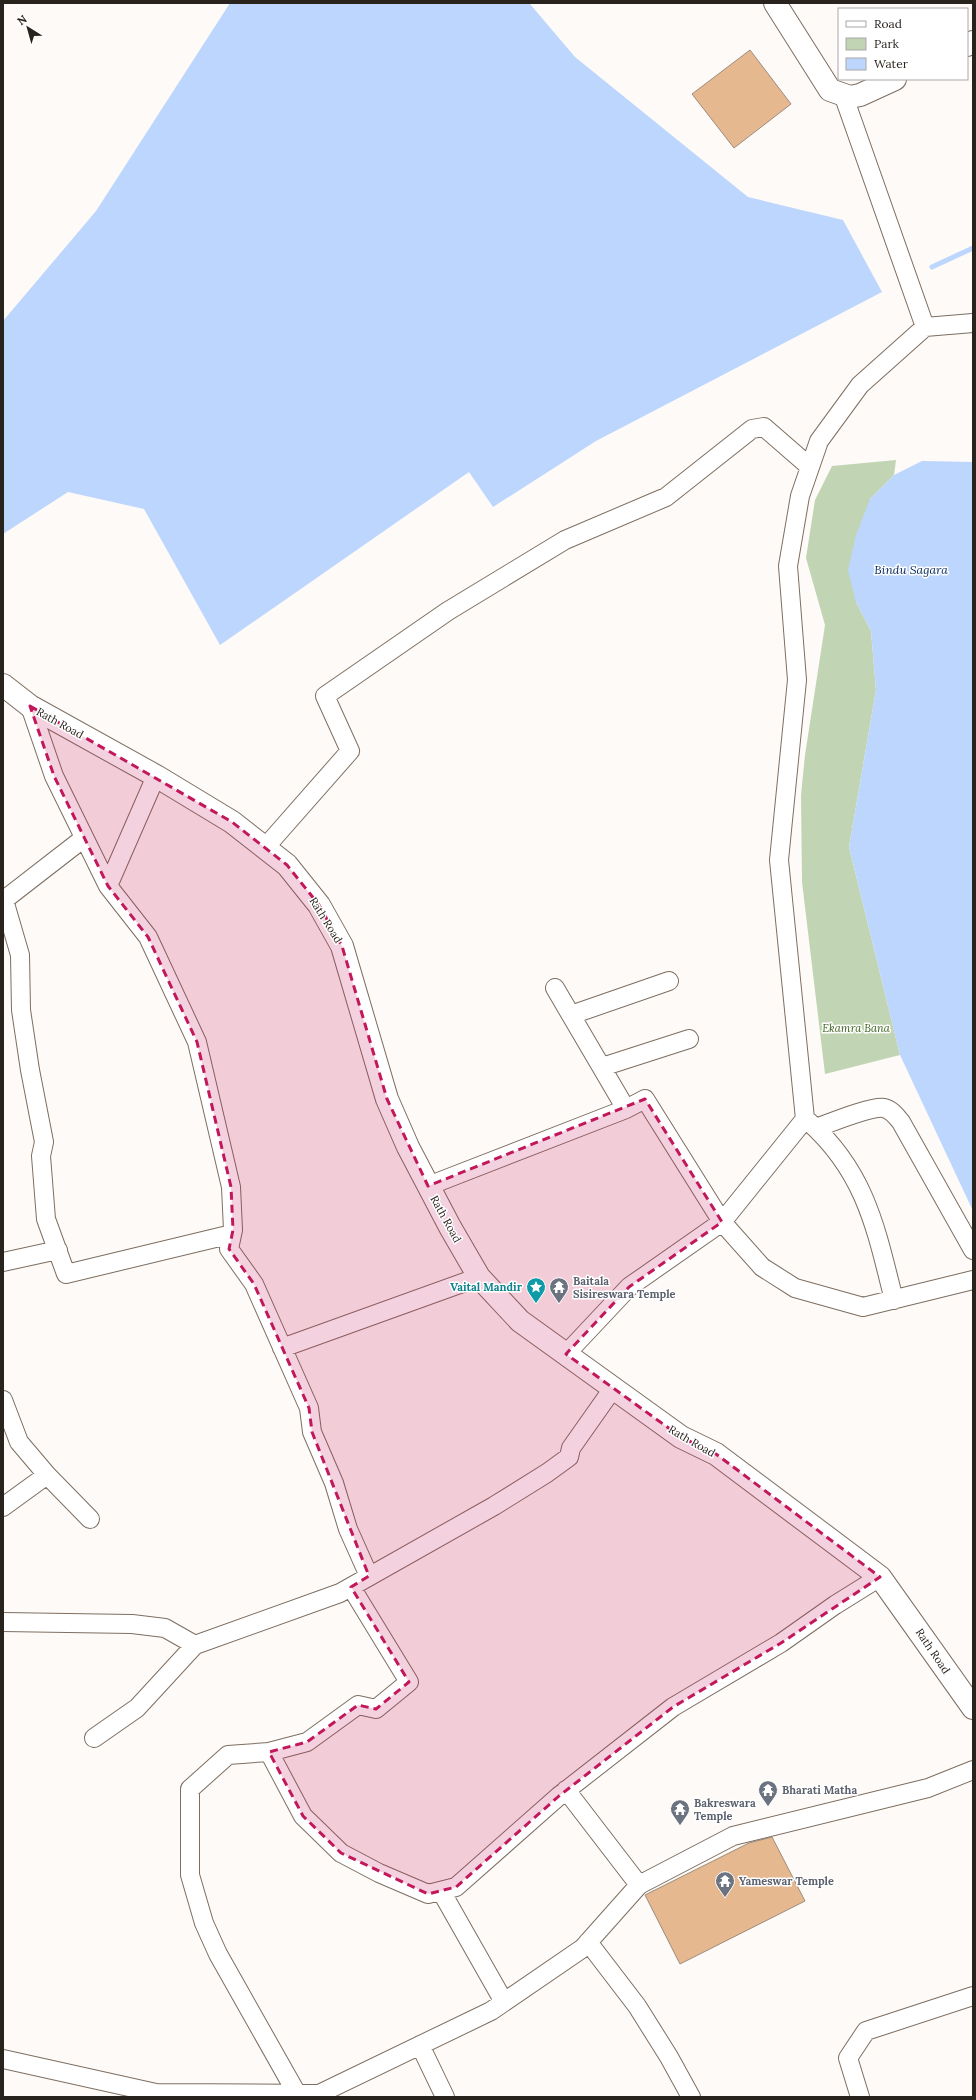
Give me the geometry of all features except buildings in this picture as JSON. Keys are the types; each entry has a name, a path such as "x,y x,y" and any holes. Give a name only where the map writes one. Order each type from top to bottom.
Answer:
{"street":[{"path":"775,3 827,87 841,95 860,95 892,80"},
{"path":"792,3 826,61 838,85 925,327"},
{"path":"894,1300 880,1244 863,1193 847,1165 825,1137 810,1124 778,860 797,680 788,566 800,496 819,441 860,385 925,327 973,323"},
{"path":"262,844 270,842 350,751 325,696 435,620 565,540 666,497 752,429 764,427 810,467"},
{"name":"Rath Road","path":"3,685 30,706 156,776 232,822 262,844 292,871 319,905 342,946 387,1099 428,1186 479,1277 520,1321 681,1436 716,1454 880,1577 973,1708"},
{"path":"30,706 54,776 84,838 108,886 148,937 197,1042 231,1187 232,1234 229,1249 243,1266 254,1284 309,1408 312,1432 334,1483 348,1529 369,1576"},
{"path":"108,886 156,776"},
{"path":"84,838 4,900 20,955 21,1010 30,1070 44,1142 41,1156 46,1219 66,1274 232,1234"},
{"path":"571,1015 669,980"},
{"path":"555,988 626,1108"},
{"path":"602,1067 689,1039"},
{"path":"428,1186 626,1108 645,1099 722,1222 762,1267 795,1288 863,1307 973,1280"},
{"path":"566,1354 629,1287 722,1222 810,1124 871,1110 884,1108 891,1111 901,1122 973,1250"},
{"path":"3,1262 58,1250"},
{"path":"282,1348 479,1277"},
{"path":"94,1738 137,1708 195,1645 340,1593 494,1506 547,1473 569,1457 571,1448 614,1388"},
{"path":"3,1400 19,1442 47,1475 90,1519"},
{"path":"3,1507 47,1475"},
{"path":"269,1752 303,1816 341,1853 379,1873 428,1894 456,1887 566,1790 673,1707 781,1643 834,1605 880,1577"},
{"path":"297,2094 218,1954 204,1923 190,1875 190,1789 228,1755 269,1752 307,1742 358,1705 376,1709 409,1682 351,1586"},
{"path":"3,1622 132,1624 165,1628 195,1645"},
{"path":"3,2058 156,2093 297,2094 318,2096 491,2011 583,1948 640,1885 733,1836 928,1788 973,1770"},
{"path":"566,1790 640,1885"},
{"path":"441,1891 504,2002"},
{"path":"588,1942 637,2006 669,2057 691,2097"},
{"path":"860,2097 848,2058 866,2031 973,1996"},
{"path":"420,2046 445,2097"}],"highlighted area":[{"path":"30,706 232,822 287,865 319,905 342,946 387,1099 428,1186 645,1099 722,1222 629,1287 566,1354 681,1437 716,1454 880,1577 781,1643 673,1707 559,1796 456,1887 428,1894 341,1853 303,1816 269,1752 307,1742 358,1705 376,1709 409,1682 351,1587 369,1576 312,1432 309,1408 254,1284 229,1249 233,1230 231,1187 197,1042 148,937 108,886 54,776"}],"green space":[{"name":"Ekamra Bana","path":"896,460 894,475 870,499 856,602 871,631 876,690 849,847 900,1055 825,1074 802,882 801,795 805,755 825,625 806,558 815,500 832,466"}],"water":[{"path":"230,3 530,4 575,57 748,197 843,220 882,292 596,441 493,507 469,472 220,645 144,509 68,492 3,534 3,321 96,211"},
{"name":"Bindu Sagara","path":"922,461 973,462 973,1211 900,1055 849,847 876,690 871,631 856,602 848,570 856,535 870,499 894,475"}],"waterway":[{"path":"932,267 973,248"}],"place":[{"name":"Vaital Mandir","path":"536,1304"},
{"name":"Baitala Sisireswara Temple","path":"559,1304"},
{"name":"Bharati Matha","path":"768,1807"},
{"name":"Bakreswara Temple","path":"680,1826"},
{"name":"Yameswar Temple","path":"725,1898"}]}
